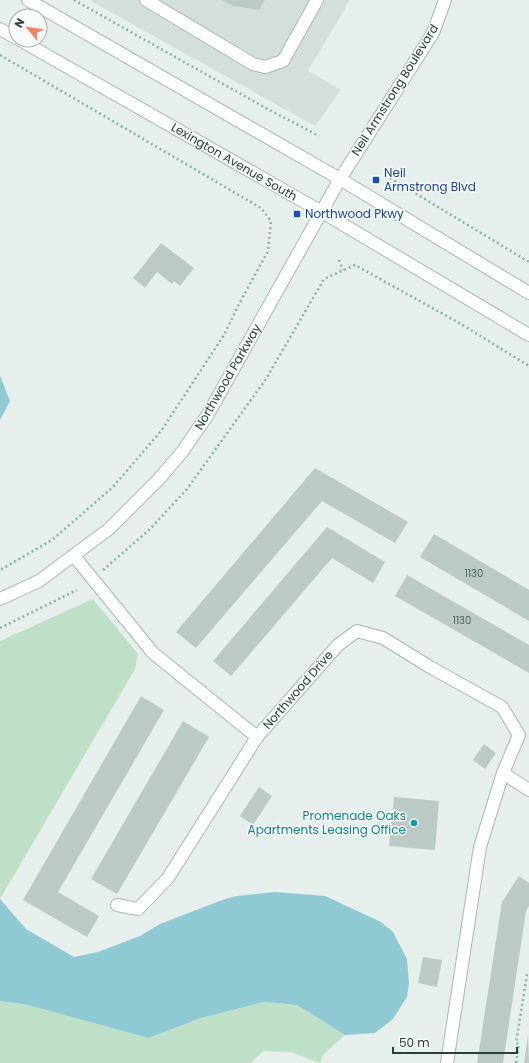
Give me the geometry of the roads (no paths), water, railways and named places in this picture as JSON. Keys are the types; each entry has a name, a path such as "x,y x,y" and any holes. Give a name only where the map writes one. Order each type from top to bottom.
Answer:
{"street":[{"path":"28,0 340,179 529,293"},
{"path":"146,0 253,64 265,67 283,61 317,0"},
{"name":"Neil Armstrong Boulevard","path":"340,179 433,33 445,0"},
{"name":"Lexington Avenue South","path":"34,48 322,212 529,335"},
{"name":"Northwood Parkway","path":"0,599 39,581 96,540 147,492 182,452 207,416 340,179"},
{"name":"Northwood Drive","path":"74,556 153,654 257,737 338,645 357,631 383,638 430,667 502,707 519,735 503,773 480,847 447,1063"},
{"path":"117,905 138,909 168,878 257,737"},
{"path":"503,773 529,790"}],"water":[{"path":"0,376 10,401 0,420"},
{"path":"275,892 325,896 381,922 393,932 407,959 409,983 407,997 393,1019 375,1033 345,1035 297,1005 264,1002 201,1018 148,1038 28,1005 0,1001 0,899 26,929 74,957 98,952 140,936 160,924 225,899 237,896"}],"place":[{"name":"Neil Armstrong Blvd","path":"376,180"},
{"name":"Northwood Pkwy","path":"297,214"},
{"name":"Promenade Oaks Apartments Leasing Office","path":"414,823"}]}
